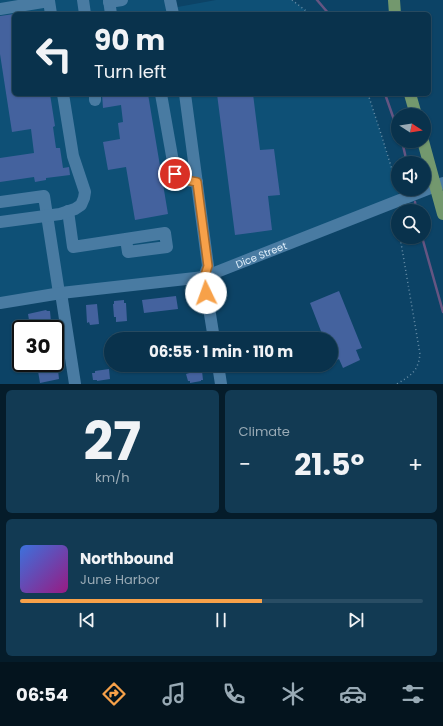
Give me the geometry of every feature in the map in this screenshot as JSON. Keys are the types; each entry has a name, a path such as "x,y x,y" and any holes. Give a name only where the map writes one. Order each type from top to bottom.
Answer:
{"main road":[{"path":"394,0 395,12"},
{"path":"411,96 414,108"},
{"path":"426,148 439,185 443,214"}],"street":[{"path":"83,0 85,12"},
{"path":"110,5 122,0"},
{"path":"170,0 173,12"},
{"path":"0,9 15,3 49,1 51,12"},
{"path":"0,222 68,211 81,205 85,192 72,156 63,96"},
{"path":"160,96 175,174 181,179 197,182"},
{"path":"185,96 208,266 204,278 213,332"},
{"name":"Dice Street","path":"0,303 60,293 204,278 439,185"},
{"path":"0,202 44,196 75,384"},
{"path":"68,211 73,247 126,239"},
{"path":"219,372 221,384"}],"path":[{"path":"292,0 307,12"},
{"path":"369,96 401,200"},
{"path":"397,384 413,373 419,363 420,354 401,244"}],"shaded area":[{"path":"0,0 170,0 172,8 216,0 292,0 307,12 12,12 12,96 369,96 391,166 391,196 398,196 397,202 204,277 0,305"}],"building":[{"path":"12,14 12,96 50,96 55,126 53,127 56,148 60,148 63,168 69,167 70,175 46,178 46,180 35,182 34,177 0,182 0,158 34,153 31,129 12,132 0,54 0,16"},
{"path":"102,96 148,96 168,214 135,220 126,167 108,170 103,142 120,139 118,123 123,122 121,105 103,108"},
{"path":"217,96 253,96 260,150 274,149 280,195 268,196 272,230 235,235"},
{"path":"339,291 362,348 356,350 360,360 343,368 338,360 338,332 321,332 310,303"},
{"path":"176,296 178,309 144,313 142,300"},
{"path":"124,300 124,303 126,303 127,321 116,322 116,317 114,317 114,301"},
{"path":"97,304 99,324 90,325 89,322 87,323 86,305"},
{"path":"46,310 50,311 51,320 29,320 28,314"},
{"path":"104,370 104,372 109,372 110,379 97,381 93,380 92,373 95,373 95,371"},
{"path":"38,372 58,372 59,379 40,383"},
{"path":"202,372 203,380 190,383 186,374"}],"waterway":[{"path":"317,0 327,12"},
{"path":"386,96 391,111"},
{"path":"404,148 405,156"},
{"path":"424,244 443,312"}],"route":[{"path":"175,174 181,179 197,182 208,266 204,278 206,293"}]}
